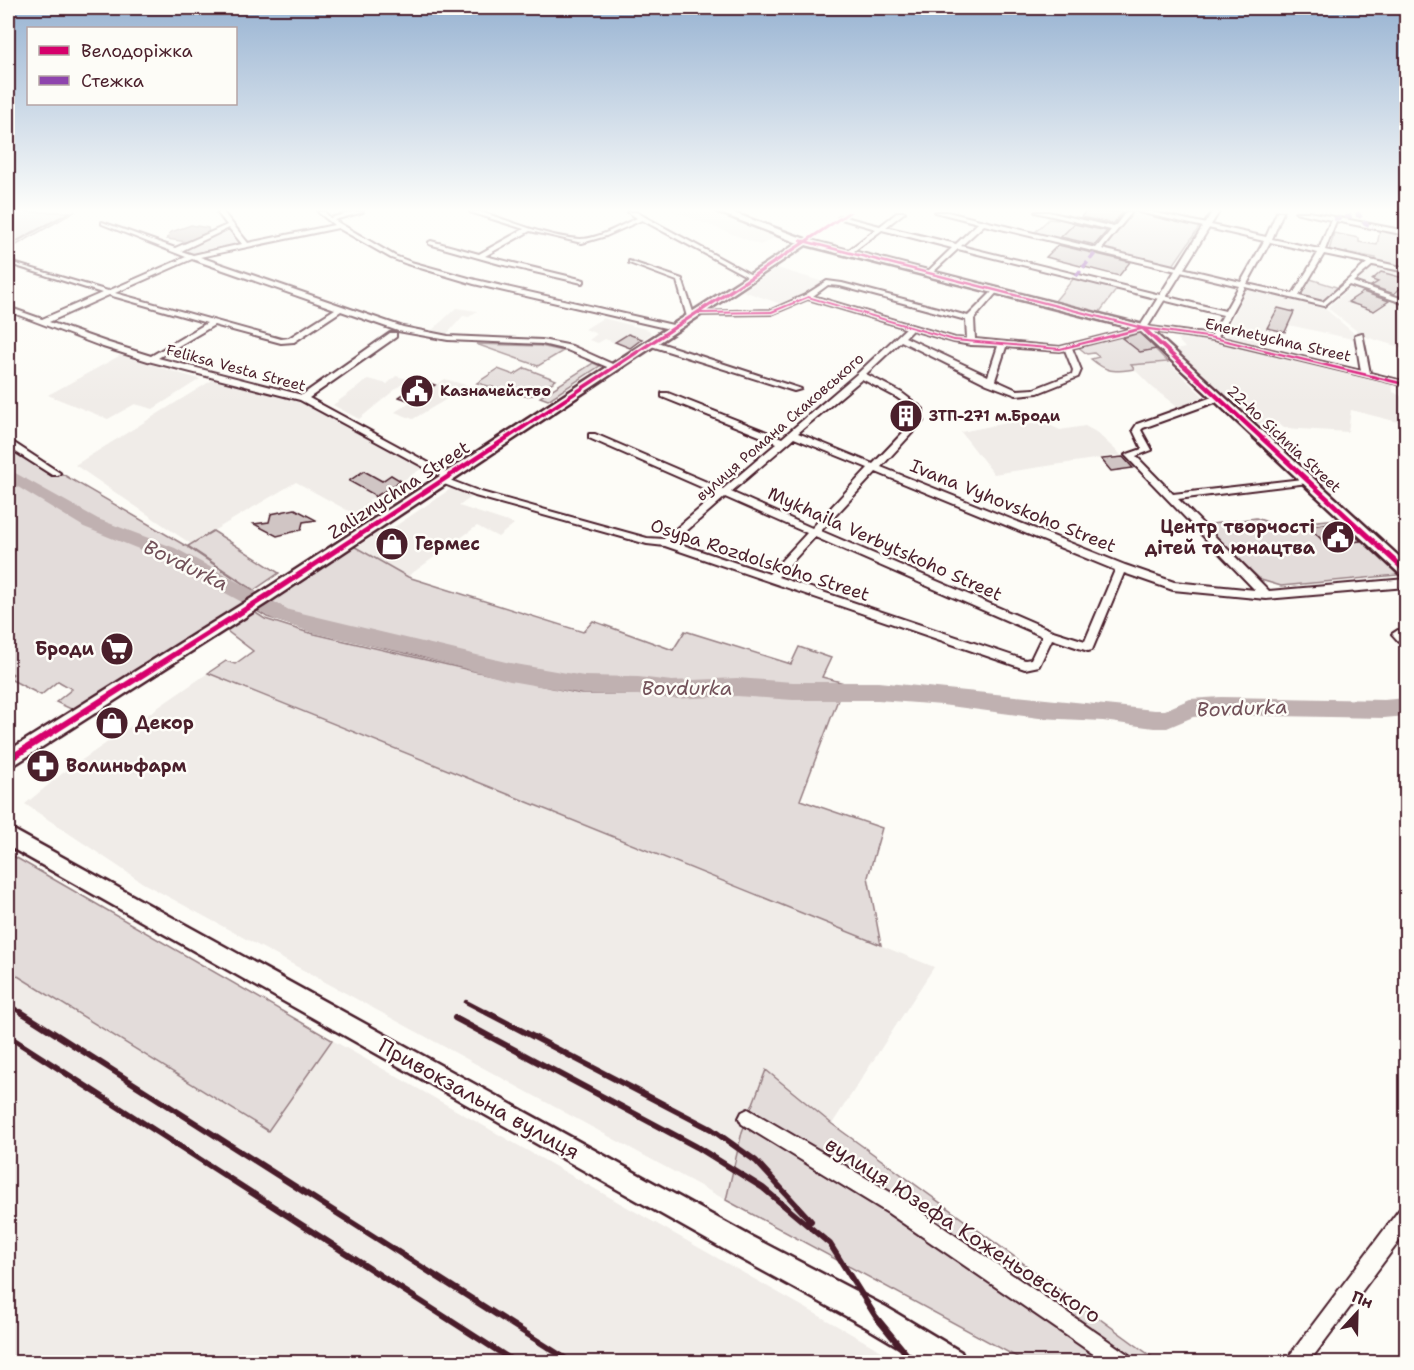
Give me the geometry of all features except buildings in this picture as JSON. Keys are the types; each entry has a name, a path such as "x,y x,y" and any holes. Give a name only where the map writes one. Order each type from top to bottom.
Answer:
{"main road":[{"path":"941,276 1143,328"},
{"name":"Zaliznychna Street","path":"8,760 265,597 752,277"},
{"name":"22-ho Sichnia Street","path":"1143,328 1407,571"},
{"name":"Привокзальна вулиця","path":"8,836 743,1246 876,1317 951,1362"}],"street":[{"path":"53,276 274,339 291,340 339,309"},
{"path":"42,322 148,276"},
{"path":"246,276 339,309 425,335 542,342 569,348 615,367"},
{"path":"453,276 674,328"},
{"path":"564,276 582,280"},
{"path":"669,276 680,280 693,315 772,312 808,297 827,283 840,284 970,319"},
{"path":"1076,276 1228,314"},
{"path":"808,297 910,328 971,343 1068,348 1143,328 1175,276"},
{"path":"1204,276 1324,304 1357,276"},
{"path":"1214,338 1248,276"},
{"path":"1295,297 1307,276"},
{"path":"1349,283 1407,302"},
{"path":"971,343 970,319 996,290"},
{"name":"Feliksa Vesta Street","path":"8,309 151,359 210,376 245,382 303,398 445,478"},
{"path":"151,359 212,323"},
{"name":"вулиця Романа Скаковського","path":"666,543 861,375 910,328"},
{"name":"Enerhetychna Street","path":"1143,328 1214,338 1407,384"},
{"path":"303,398 393,335"},
{"path":"1359,335 1366,374"},
{"path":"901,338 1008,391 1024,393 1073,377 1077,370 1068,348"},
{"path":"651,343 797,389"},
{"path":"990,382 1002,346"},
{"path":"771,578 813,530 920,419 919,409 899,395 861,375"},
{"path":"665,396 783,442"},
{"path":"1218,398 1140,426 1137,430 1147,450 1130,455 1266,594"},
{"name":"Ivana Vyhovskoho Street","path":"792,434 1121,568 1173,586 1266,594 1407,583"},
{"name":"Mykhaila Verbytskoho Street","path":"592,436 726,492 1049,634 1088,647 1121,568"},
{"path":"8,443 55,473"},
{"name":"Osypa Rozdolskoho Street","path":"445,478 477,494 647,541 666,543 1025,665 1035,663 1049,634"},
{"path":"1172,497 1308,480"},
{"name":"вулиця Юзефа Коженьовського","path":"748,1118 895,1206 1122,1362"},
{"path":"1297,1362 1407,1217"}],"shaded area":[{"path":"765,276 803,276 827,283 787,306 743,291"},
{"path":"1361,276 1406,276 1406,300 1354,283"},
{"path":"1074,278 1117,289 1099,313 1054,302"},
{"path":"1307,278 1343,289 1324,304 1295,297"},
{"path":"1353,286 1406,303 1406,349 1363,336 1329,309 1329,306"},
{"path":"1247,287 1322,306 1356,335 1357,340 1289,325 1285,332 1267,328 1260,346 1228,339 1226,331"},
{"path":"456,308 477,311 469,317 463,316 447,334 429,333"},
{"path":"603,318 649,330 651,334 630,348 605,339 598,343 589,340 597,334 585,329"},
{"path":"1138,332 1168,362 1131,365 1134,369 1121,371 1111,370 1091,359 1099,357 1094,353 1087,354 1077,346"},
{"path":"1176,338 1216,342 1392,382 1393,392 1406,399 1406,424 1351,410 1348,432 1284,428 1277,422 1255,424 1176,350 1185,348"},
{"path":"476,344 540,346 563,351 538,366"},
{"path":"121,355 200,379 153,409 135,404 108,419 48,395"},
{"path":"1168,362 1208,401 1181,410 1152,387 1130,365"},
{"path":"593,363 600,366 548,400 540,397"},
{"path":"525,368 556,380 533,395 525,396 477,383 498,369 514,375"},
{"path":"396,376 408,379 359,419 333,405 369,379 387,384"},
{"path":"214,379 300,400 424,467 368,500 381,507 363,519 296,482 191,544 75,465"},
{"path":"445,379 469,386 413,419 395,412"},
{"path":"1021,420 1026,425 1043,422 1060,430 1085,426 1096,432 1121,455 994,474 961,432"},
{"path":"8,448 52,476 59,472 186,546 258,594 73,710 56,702 72,689 58,681 41,695 8,678 13,674 8,671"},
{"path":"452,488 473,496 459,506 514,524 498,537 477,526 407,577 357,547 387,527 391,529"},
{"path":"1256,518 1276,525 1338,519 1398,575 1281,586 1261,580 1204,525"},
{"path":"213,531 279,573 254,590 188,546"},
{"path":"350,544 408,577 583,632 593,621 673,650 685,631 791,664 799,647 831,658 822,677 859,687 943,690 1037,705 1101,708 1152,715 1162,715 1187,705 1232,702 1371,706 1404,703 1406,710 1222,709 1193,711 1169,722 1156,722 1089,713 1039,712 943,699 755,692 687,696 652,692 582,691 528,682 308,630 267,617 252,608"},
{"path":"251,610 265,619 306,632 581,694 687,697 755,693 839,697 800,800 882,828 868,877 881,945 208,673 226,661 235,664 253,651 223,628"},
{"path":"208,673 934,967 832,1124 766,1070 742,1132 726,1200 143,883 25,804 63,773"},
{"path":"8,853 332,1040 901,1362 8,1362"},
{"path":"8,853 332,1040 268,1131 8,970"},
{"path":"766,1070 832,1124 1159,1362 1026,1362 726,1200 742,1132"}],"waterway":[{"name":"Bovdurka","path":"8,474 91,523 168,553 282,615 313,625 412,646 510,672 584,685 638,686 672,690 737,687 793,691 878,691 942,696 1039,709 1103,712 1154,719 1167,719 1190,708 1221,706 1384,709 1406,707"}],"railway":[{"path":"466,1002 489,1014"},
{"path":"8,1004 23,1014"},
{"path":"21,1012 571,1362"},
{"path":"486,1012 711,1129 756,1161 811,1221"},
{"path":"455,1018 697,1147 763,1188 830,1244 876,1317 913,1362"},
{"path":"8,1036 515,1362"}],"cycle path":[{"path":"8,760 265,597 753,276"},
{"path":"941,276 1143,328 1214,338 1406,384"},
{"path":"696,313 772,312 808,297 954,340 1060,349 1140,329"},
{"path":"1143,328 1406,571"}],"place":[{"name":"Казначейство","path":"417,391"},
{"name":"ЗТП-271 м.Броди","path":"906,416"},
{"name":"Центр творчості дітей та юнацтва","path":"1338,537"},
{"name":"Гермес","path":"392,544"},
{"name":"Броди","path":"117,649"},
{"name":"Декор","path":"112,723"},
{"name":"Волиньфарм","path":"43,766"}]}
